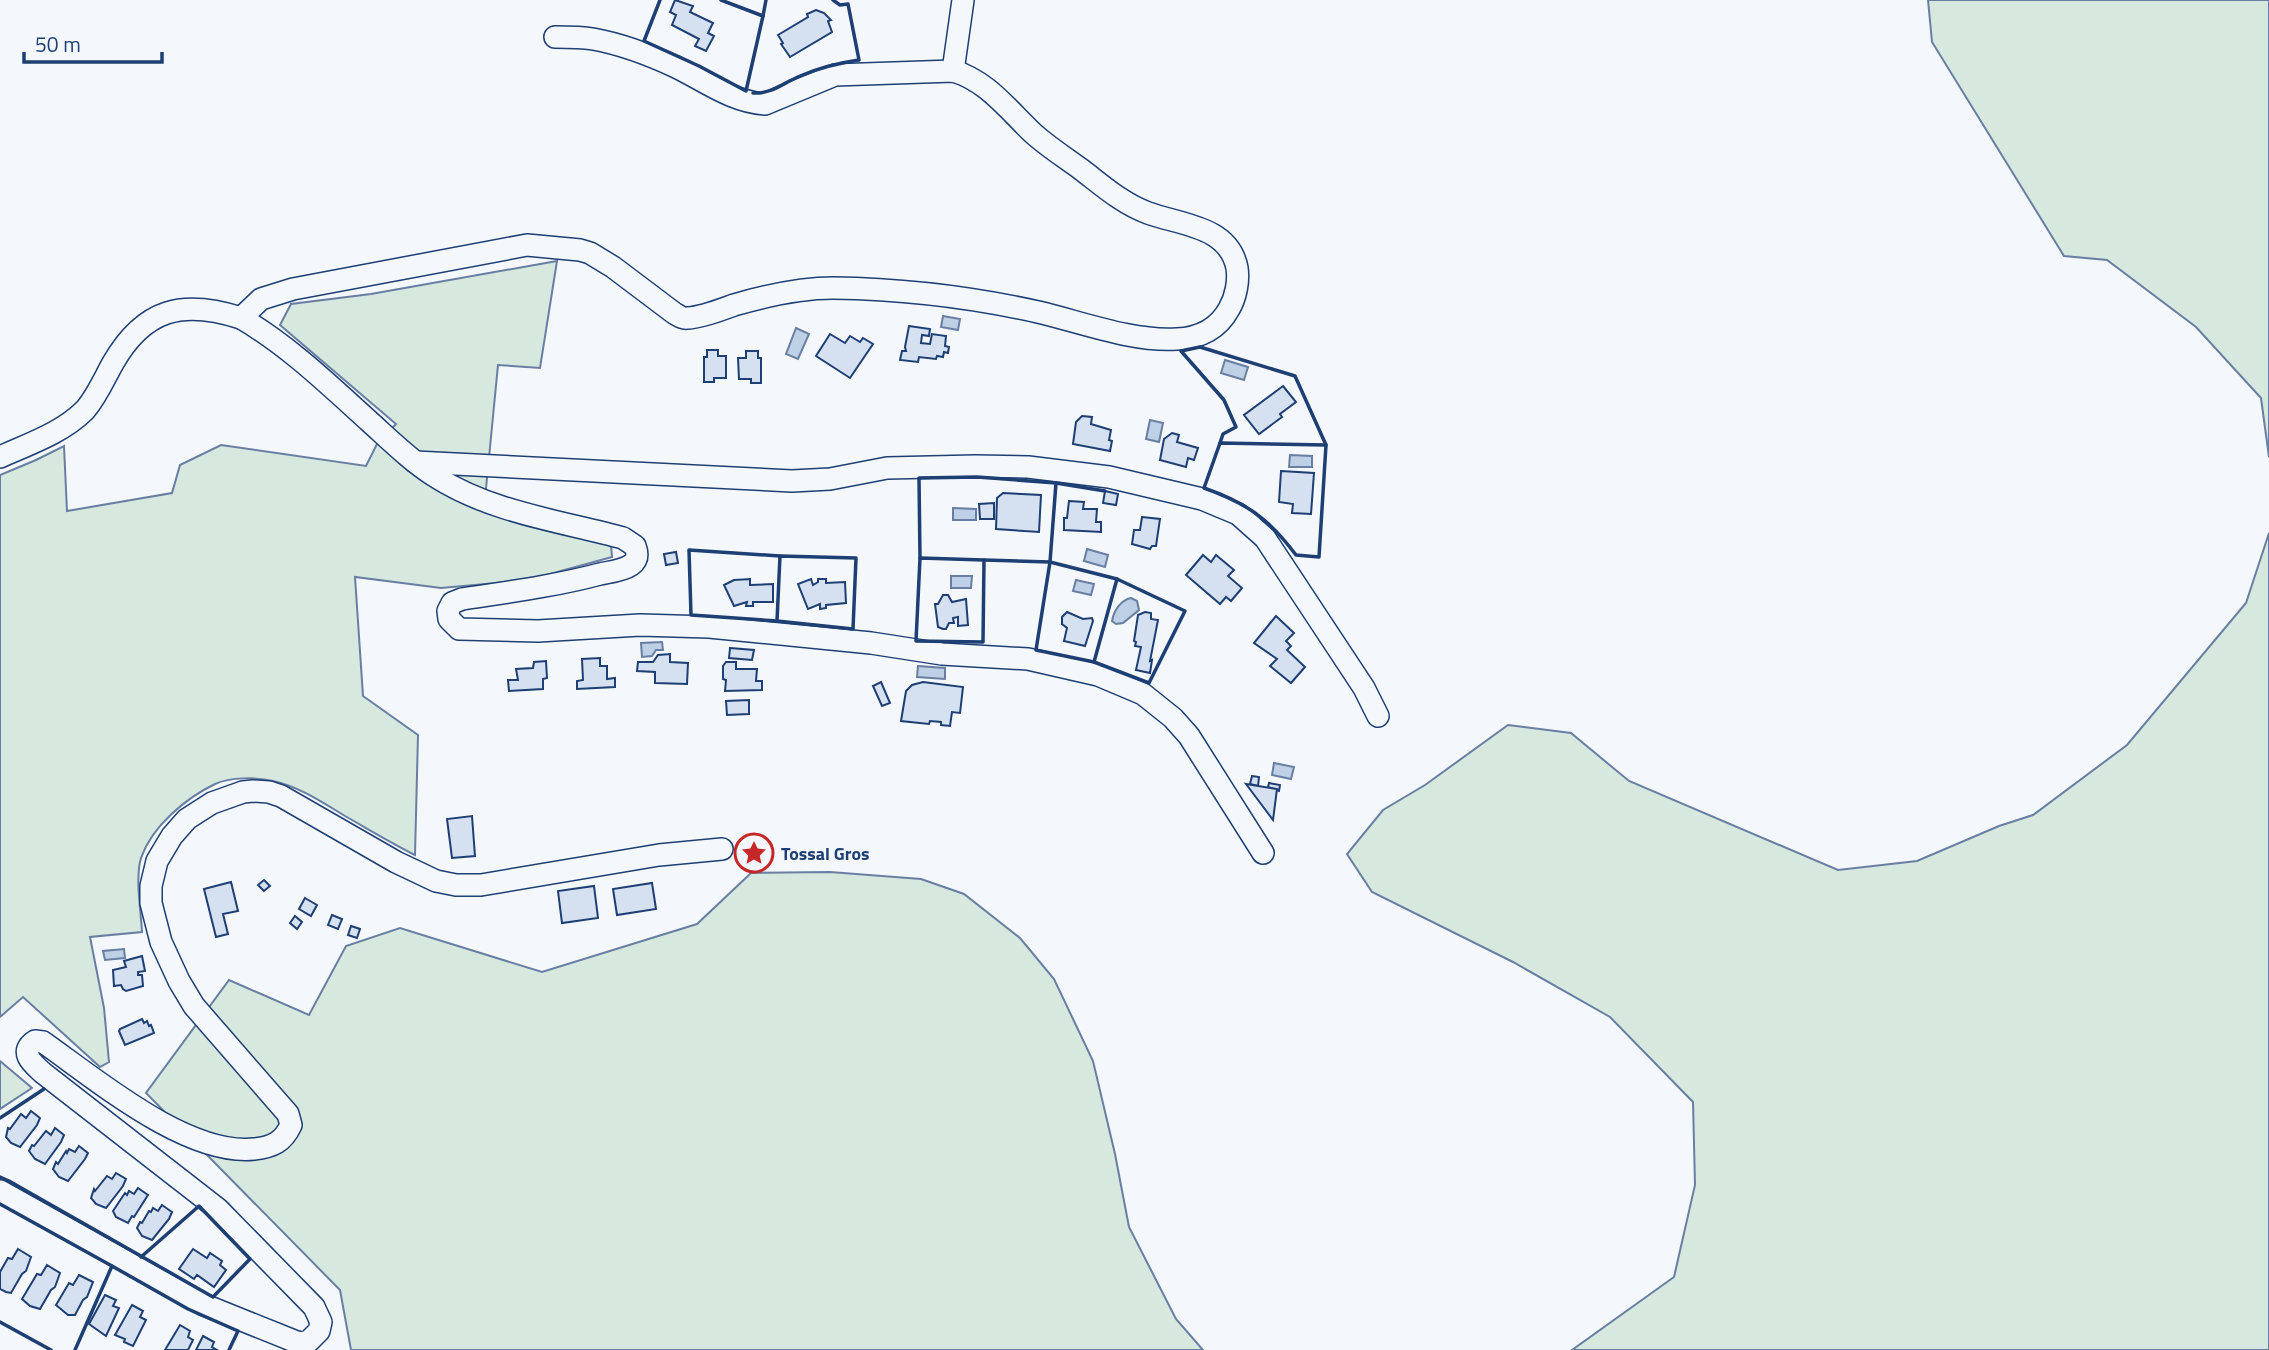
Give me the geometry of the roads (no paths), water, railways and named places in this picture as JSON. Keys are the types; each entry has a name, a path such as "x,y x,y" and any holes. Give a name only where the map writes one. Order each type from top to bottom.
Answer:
{"street":[{"path":"953,71 963,0"},
{"path":"241,318 261,299 293,289 527,245 590,253 683,318 773,296 808,289 831,288 970,299 1150,338 1179,340 1214,328 1230,307 1237,285 1235,261 1226,244 1205,231 1148,213 1124,201 1038,138 974,78 953,71 835,75 765,104 753,103 740,100 651,57 612,43 555,37"},
{"path":"0,457 49,435 77,417 95,396 123,346 153,318 194,309 241,318 318,374 415,462 437,478 507,509 623,538 633,544 637,551 636,560 632,564 587,578 462,599 452,604 448,611 449,619 459,629 538,631 640,625 709,627 871,643 942,654 1028,659 1078,669 1134,689 1160,705 1189,736 1263,853"},
{"path":"415,462 782,481 830,478 887,468 1002,466 1069,471 1176,491 1238,514 1265,538 1364,688 1378,716"},
{"path":"0,1191 221,1313 294,1342 309,1341 319,1331 319,1315 285,1276 218,1209 32,1064 26,1051 29,1044 35,1041 43,1042 142,1111 169,1127 212,1146 239,1149 268,1147 277,1144 287,1135 291,1125 288,1114 194,1006 161,942 151,903 151,886 157,861 172,836 198,810 232,795 253,790 281,796 396,862 436,881 456,885 481,885 659,855 722,849"}],"water":[{"path":"943,316 960,319 958,330 941,327"},
{"path":"796,328 809,334 798,359 786,354"},
{"path":"1225,360 1248,367 1244,380 1221,373"},
{"path":"1150,420 1163,423 1159,442 1146,439"},
{"path":"1290,455 1312,456 1312,467 1289,467"},
{"path":"953,508 976,509 976,520 953,520"},
{"path":"1087,549 1108,555 1105,567 1084,561"},
{"path":"951,576 972,576 971,588 951,588"},
{"path":"1076,580 1094,584 1091,595 1073,591"},
{"path":"1131,598 1137,601 1139,610 1123,623 1116,624 1112,621 1116,609"},
{"path":"662,642 663,650 656,650 652,656 642,657 641,643"},
{"path":"918,666 945,668 945,679 917,677"},
{"path":"1274,763 1294,767 1291,779 1272,775"},
{"path":"124,949 125,958 105,960 103,951"}],"place":[{"name":"Tossal Gros","path":"754,853"}]}
